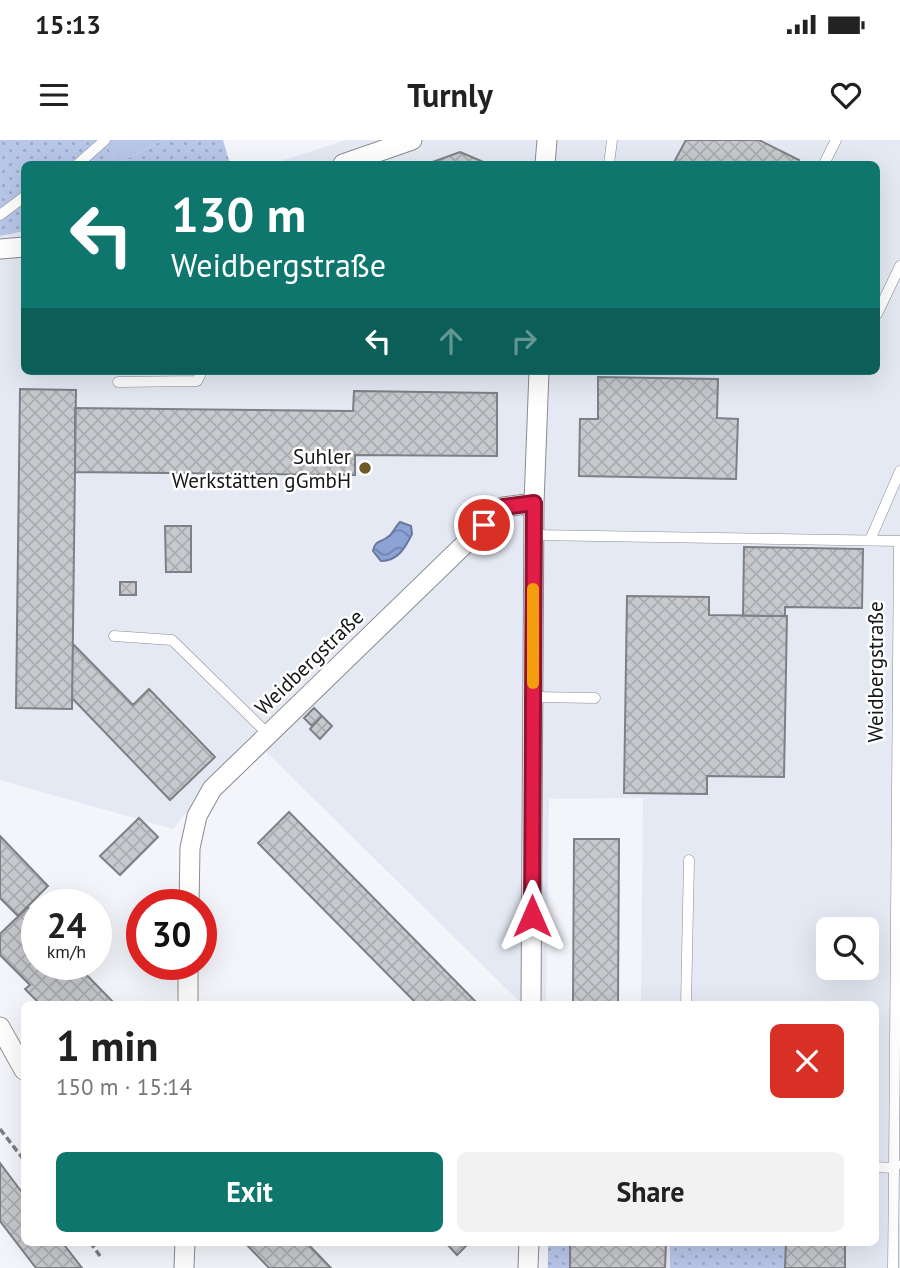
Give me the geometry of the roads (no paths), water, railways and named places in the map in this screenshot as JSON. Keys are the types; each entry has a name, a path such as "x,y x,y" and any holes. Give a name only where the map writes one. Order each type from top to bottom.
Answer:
{"street":[{"path":"352,161 412,140"},
{"path":"545,161 547,140"},
{"path":"0,249 21,247"},
{"path":"531,1001 534,503 539,375"},
{"name":"Weidbergstraße","path":"189,889 190,848 197,816 212,789 503,507 534,503"},
{"path":"188,980 188,1001"},
{"path":"0,1027 21,1065"},
{"path":"184,1268 185,1246"},
{"path":"528,1268 529,1246"}],"lane":[{"path":"81,161 105,140"},
{"path":"609,161 612,140"},
{"path":"826,161 836,140"},
{"path":"0,215 21,199"},
{"path":"880,308 900,266"},
{"path":"118,382 197,381 200,375"},
{"path":"870,540 900,471"},
{"name":"Weidbergstraße","path":"534,535 898,541 897,1165"},
{"path":"114,636 172,640 268,734"},
{"path":"533,697 595,698"},
{"path":"686,1001 689,860"},
{"path":"879,1167 897,1165 893,1268"}],"water":[{"path":"400,522 411,526 412,534 404,549 396,556 381,561 373,551 374,547 390,535"}],"place":[{"name":"Suhler Werkstätten gGmbH","path":"365,468"}]}
